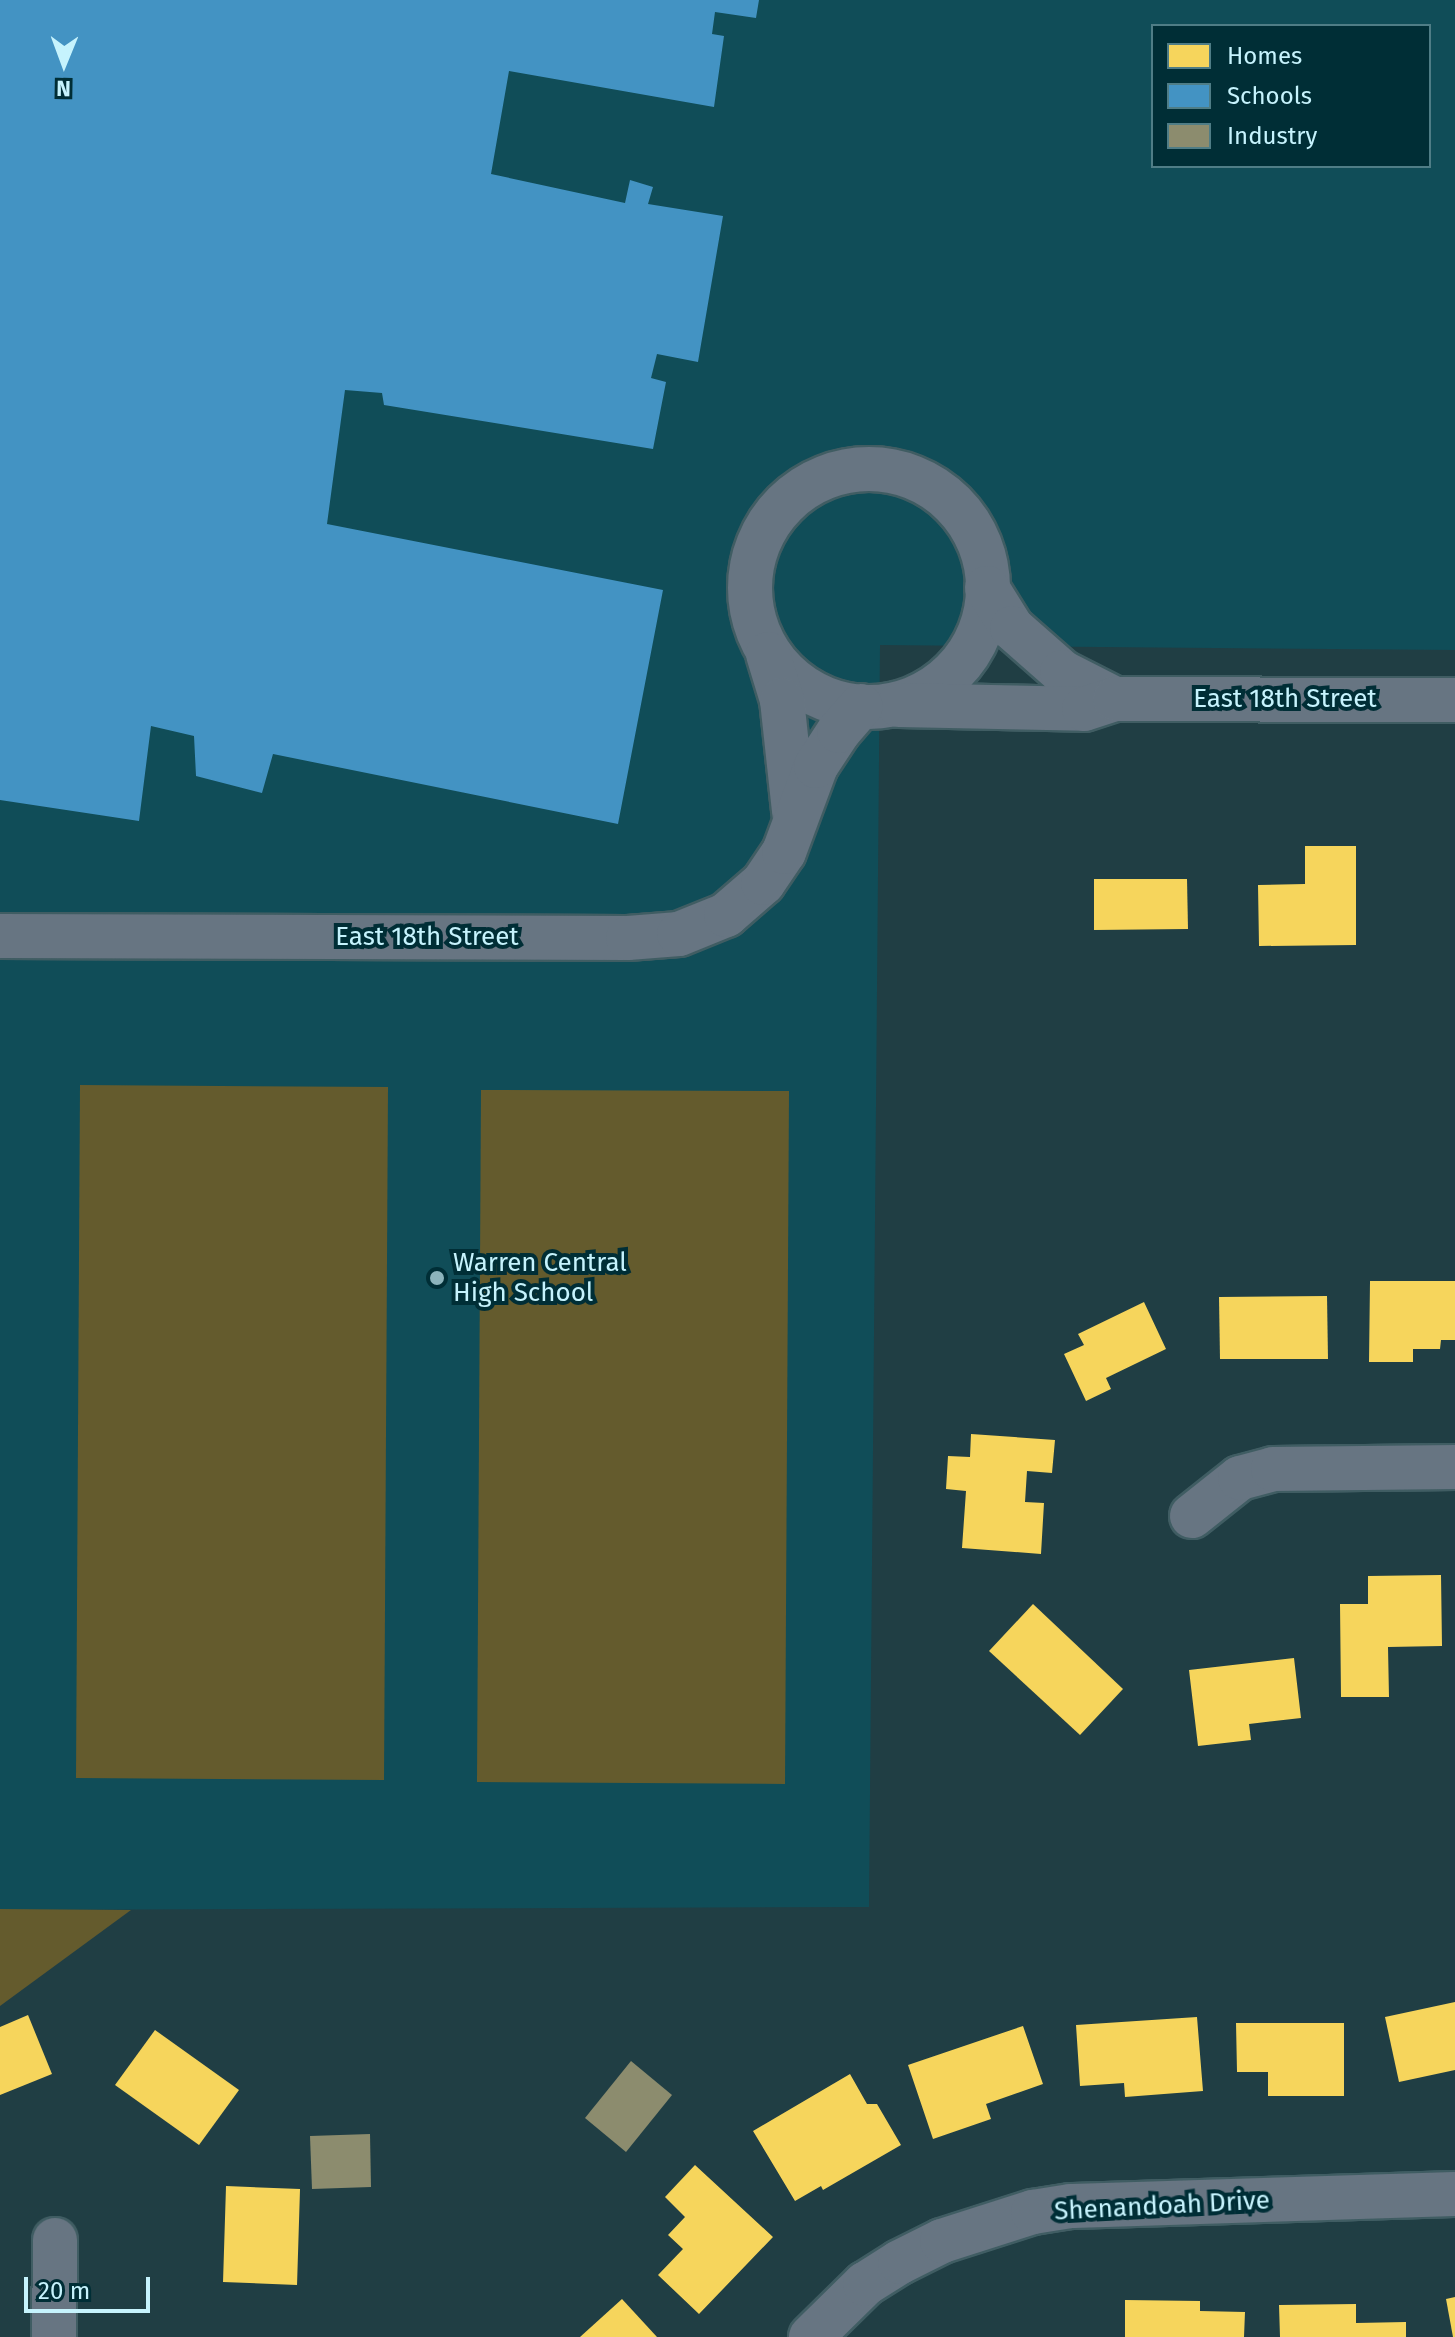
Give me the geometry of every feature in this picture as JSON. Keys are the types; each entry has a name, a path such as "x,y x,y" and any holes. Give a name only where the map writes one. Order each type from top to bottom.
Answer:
{"street":[{"path":"795,817 782,700 767,651 753,621 749,588 757,546 766,525 788,499 815,481 847,470 880,469 917,478 949,499 973,528 987,563 988,601 978,638 957,669 927,693 876,706"},
{"path":"987,588 1012,628 1062,672 1115,699"},
{"path":"767,651 789,677 817,696 876,706 1084,709 1115,699"},
{"name":"East 18th Street","path":"1115,699 1455,700"},
{"name":"East 18th Street","path":"0,936 628,938 679,934 726,915 763,883 784,852 816,766 839,731 876,706"},
{"path":"1192,1516 1240,1478 1273,1469 1455,1467"},
{"name":"Shenandoah Drive","path":"811,2337 865,2284 900,2262 942,2241 1033,2212 1071,2206 1455,2194"},
{"path":"54,2337 55,2240"}],"shaded area":[{"name":"Warren Central High School","path":"0,0 1455,0 1455,650 880,645 869,1907 0,1910"},
{"path":"80,1085 388,1087 384,1780 76,1778"},
{"path":"481,1090 789,1091 785,1784 477,1782"},
{"path":"0,1909 131,1910 0,2006"}],"building: Homes":[{"path":"1305,846 1356,846 1356,945 1259,946 1258,885 1305,884"},
{"path":"1094,879 1187,879 1188,929 1094,930"},
{"path":"1370,1281 1455,1281 1455,1340 1441,1340 1440,1349 1413,1349 1413,1362 1369,1362"},
{"path":"1327,1296 1328,1359 1220,1359 1219,1297"},
{"path":"1144,1302 1166,1349 1106,1378 1111,1389 1086,1401 1064,1354 1084,1345 1078,1334"},
{"path":"971,1434 1055,1440 1052,1473 1027,1471 1025,1502 1044,1503 1041,1554 962,1548 966,1491 946,1489 948,1456 970,1457"},
{"path":"1441,1575 1442,1646 1388,1647 1389,1697 1341,1697 1340,1604 1368,1604 1368,1576"},
{"path":"1033,1604 1123,1689 1080,1735 989,1651"},
{"path":"1294,1658 1301,1718 1249,1724 1251,1740 1198,1746 1189,1670"},
{"path":"1455,2002 1455,2070 1399,2082 1385,2017"},
{"path":"28,2015 52,2074 0,2095 0,2027"},
{"path":"1197,2017 1203,2091 1125,2097 1124,2083 1080,2086 1076,2025"},
{"path":"1236,2023 1344,2023 1344,2096 1268,2096 1268,2072 1237,2072"},
{"path":"1023,2026 1043,2084 986,2104 991,2119 933,2139 908,2065"},
{"path":"155,2030 239,2090 199,2145 115,2085"},
{"path":"850,2074 867,2104 877,2104 901,2145 823,2190 821,2186 795,2201 753,2131"},
{"path":"695,2165 773,2237 699,2314 658,2275 683,2249 668,2235 685,2217 665,2197"},
{"path":"226,2186 300,2189 297,2285 223,2282"},
{"path":"1455,2297 1455,2337 1453,2337 1446,2299"},
{"path":"622,2299 657,2337 580,2337"},
{"path":"1125,2300 1200,2301 1200,2311 1245,2312 1244,2337 1125,2337"},
{"path":"1356,2304 1356,2323 1406,2322 1406,2337 1280,2337 1279,2305"}],"building: Schools":[{"path":"0,0 759,0 756,18 715,12 712,34 724,36 714,107 509,71 491,174 625,203 630,180 653,187 648,204 723,216 698,362 657,354 651,378 666,382 653,449 384,405 382,393 345,390 327,524 663,590 618,824 273,754 262,793 196,776 194,736 151,726 139,821 0,800"}],"building: Industry":[{"path":"631,2061 672,2095 626,2152 585,2118"},
{"path":"370,2134 371,2187 312,2189 310,2136"}],"place":[{"name":"Warren Central High School","path":"437,1278"}]}
